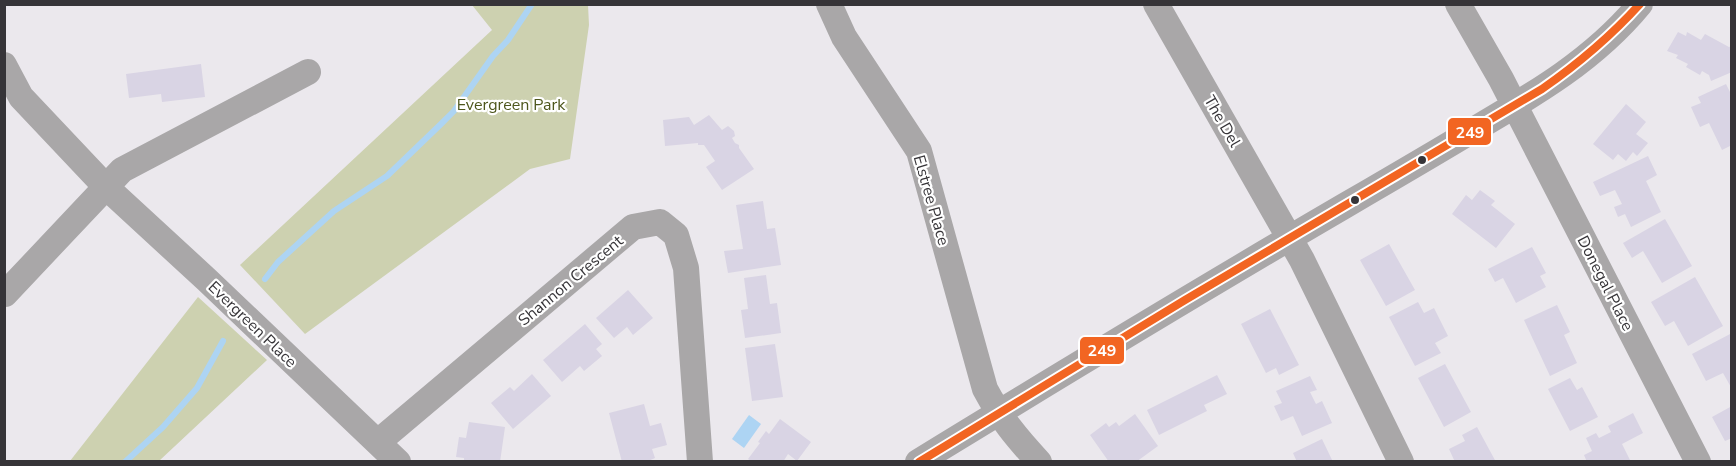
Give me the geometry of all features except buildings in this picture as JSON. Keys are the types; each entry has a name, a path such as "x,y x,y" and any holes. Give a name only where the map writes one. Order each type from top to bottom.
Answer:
{"street":[{"name":"Elstree Place","path":"829,4 844,37 920,151 985,389 998,413 1038,462"},
{"name":"The Del","path":"1156,4 1289,238"},
{"name":"Donegal Place","path":"1458,4 1501,79 1698,462"},
{"path":"918,462 1289,238 1514,106 1601,46 1640,4"},
{"name":"Evergreen Place","path":"4,65 21,97 106,187 398,462"},
{"path":"5,294 122,170 308,72"},
{"name":"Shannon Crescent","path":"378,442 633,227 660,222 676,235 686,268 700,462"},
{"path":"1289,238 1401,462"}],"green space":[{"name":"Evergreen Park","path":"472,5 588,5 589,25 570,159 530,169 305,334 240,265 492,30"},
{"path":"198,297 267,360 159,461 70,461"}],"water":[{"path":"749,415 761,424 744,448 732,439"}],"waterway":[{"path":"265,279 278,262 334,211 387,176 454,111 493,56 508,40 532,4"},
{"path":"125,462 163,427 197,388 223,341"}],"transit line":[{"name":"249","path":"919,462 1185,300 1542,89 1593,50 1640,4"}]}
